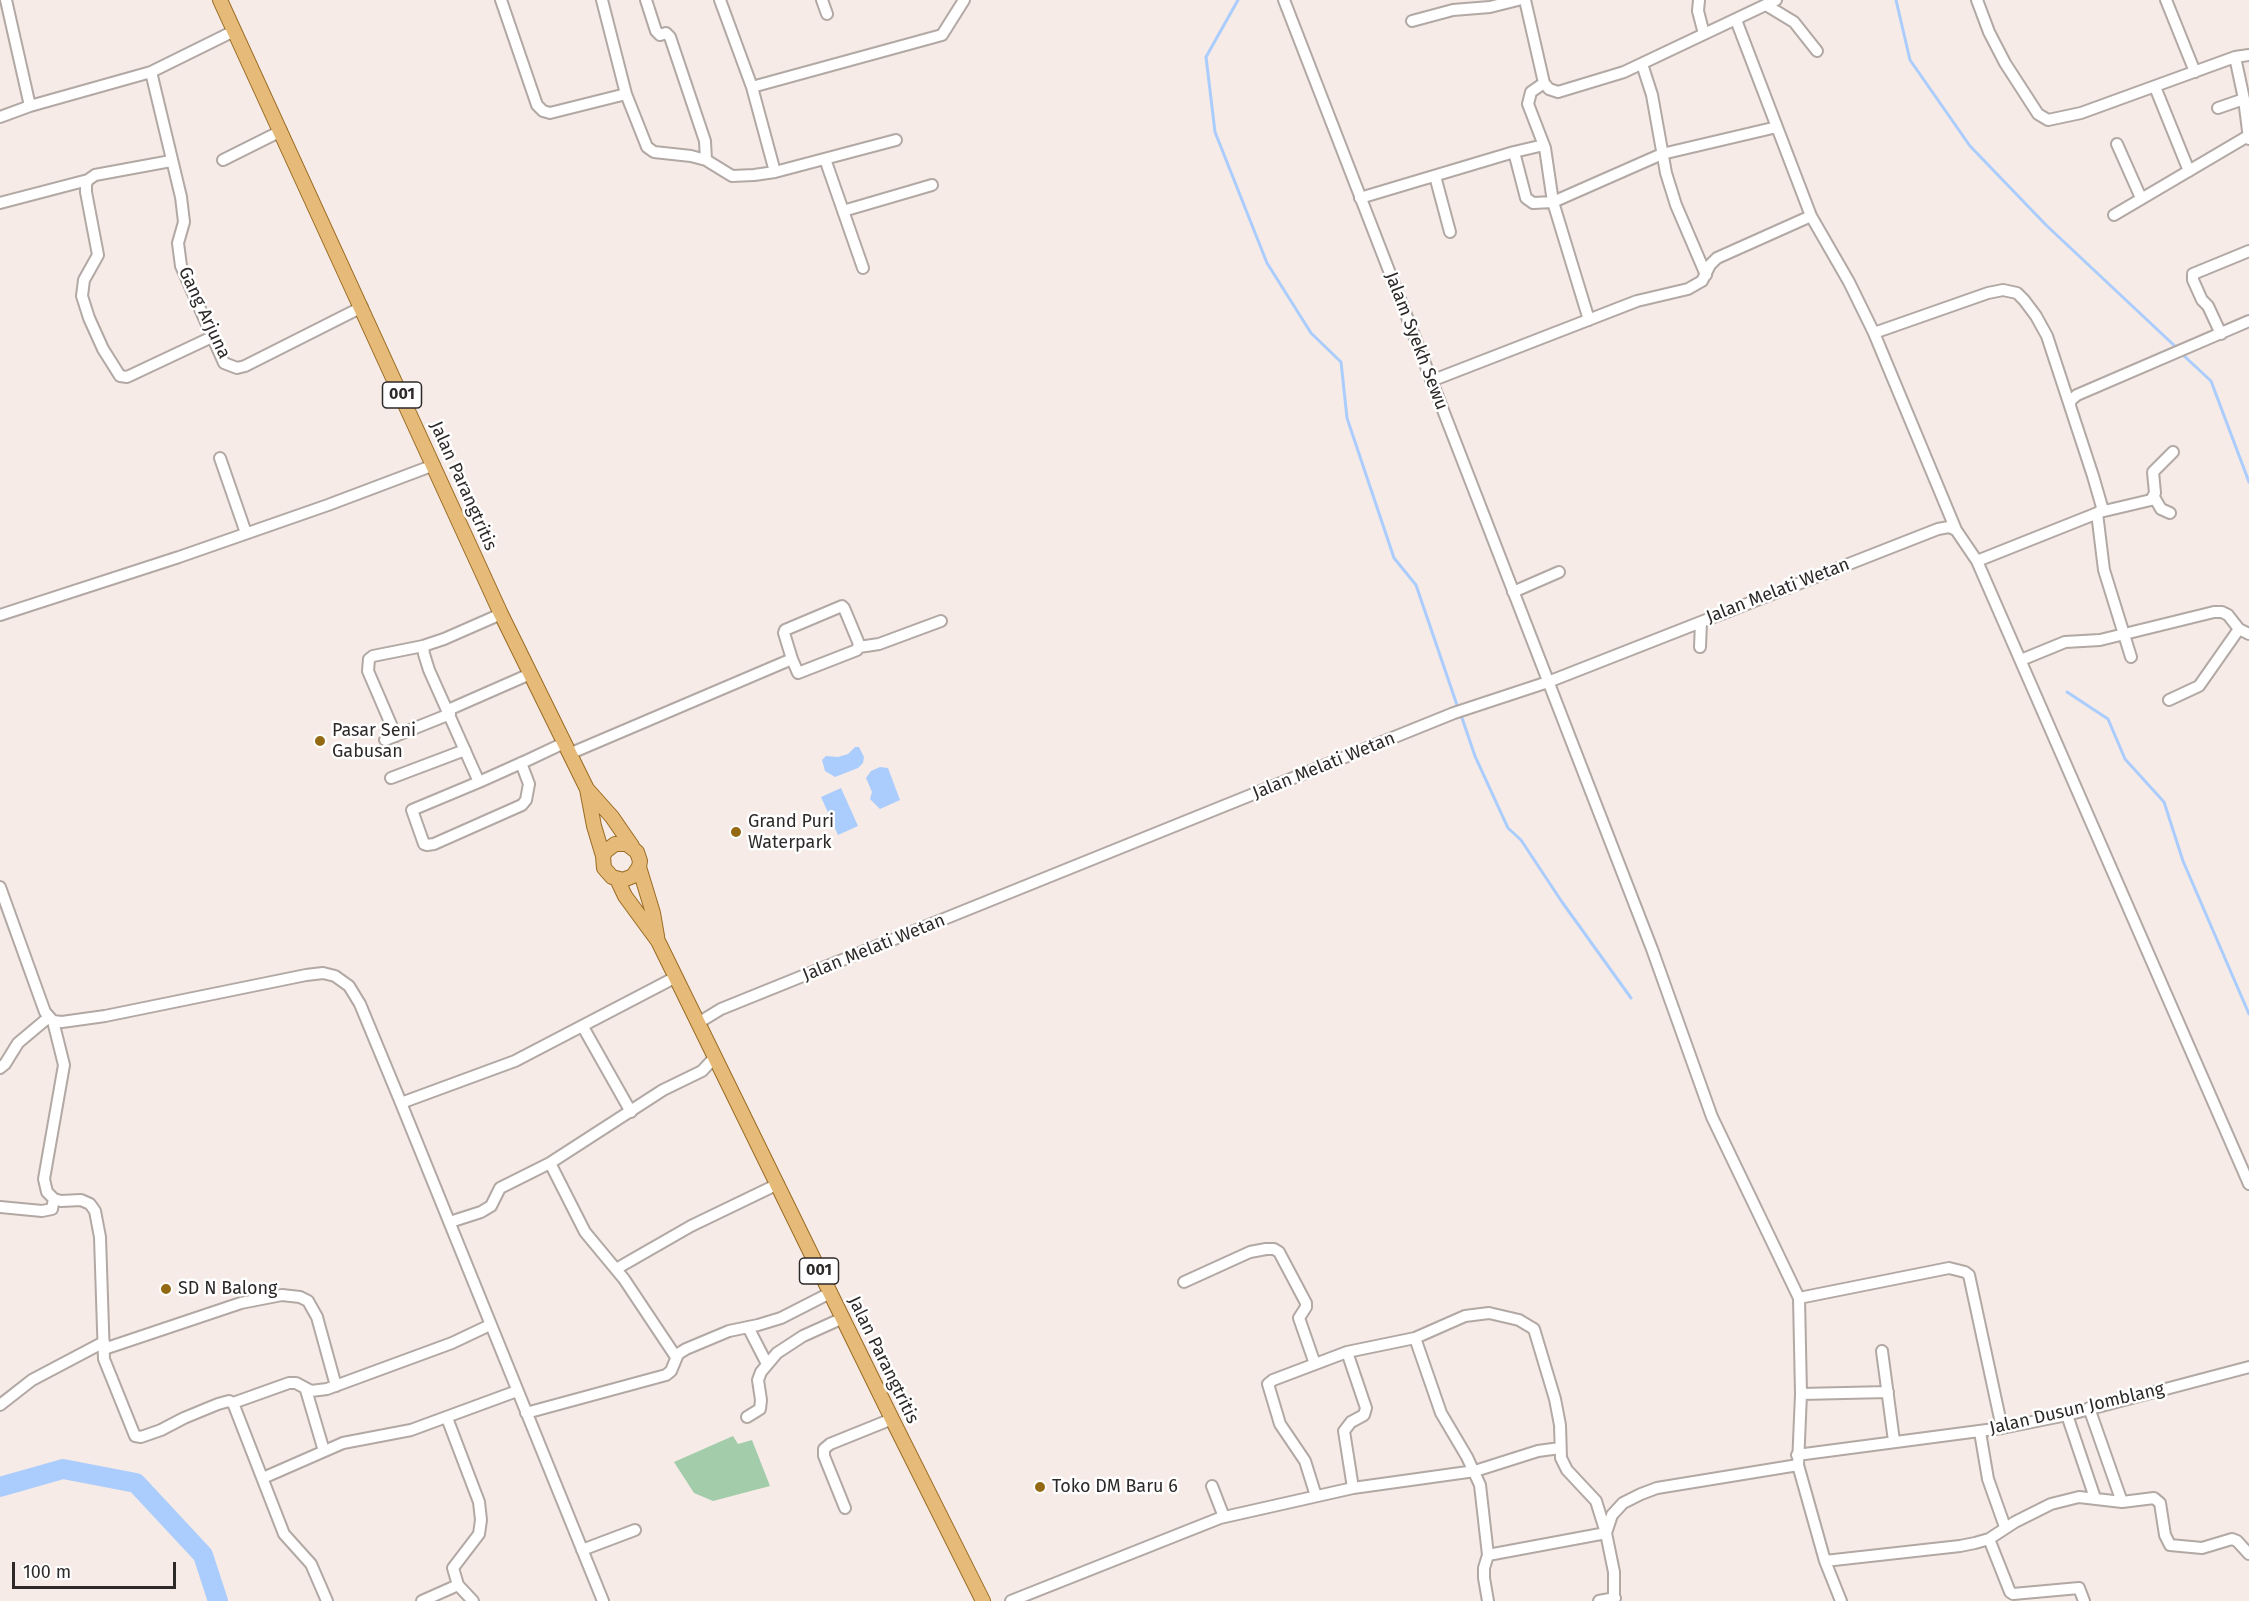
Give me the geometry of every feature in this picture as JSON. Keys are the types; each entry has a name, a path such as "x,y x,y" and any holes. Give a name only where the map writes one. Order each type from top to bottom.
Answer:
{"main road":[{"name":"Jalan Parangtritis","path":"220,0 530,674 587,789 612,817 632,846"},
{"name":"Jalan Parangtritis","path":"587,789 603,856"},
{"path":"603,856 615,844 632,846"},
{"name":"001","path":"632,846 639,856 639,867"},
{"name":"001","path":"603,856 607,873 617,879"},
{"name":"Jalan Parangtritis","path":"639,867 653,913 658,941"},
{"path":"617,879 623,880 633,876 639,867"},
{"name":"Jalan Parangtritis","path":"617,879 625,896 658,941 983,1601"}],"street":[{"path":"6,0 30,106"},
{"path":"501,0 537,105 543,111 550,113 626,94"},
{"path":"602,0 626,94 646,147 654,152 706,160 732,176 775,172 896,140"},
{"path":"646,0 656,31 660,35 669,34 705,141 706,160"},
{"path":"720,0 752,87 775,172"},
{"path":"822,0 826,14"},
{"path":"752,87 942,34 964,0"},
{"name":"Jalam Syekh Sewu","path":"1284,0 1652,949 1712,1117 1798,1298"},
{"path":"1412,21 1453,10 1490,7 1518,0"},
{"path":"1525,0 1544,84 1549,89 1558,92 1602,80 1642,64 1771,2 1794,22 1817,51"},
{"path":"1699,0 1698,11 1704,34"},
{"path":"1977,0 1989,32 2005,63 2043,119 2055,120 2082,113 2235,57 2249,55"},
{"path":"2166,0 2195,72"},
{"path":"1736,20 1811,216 1839,263 1874,333 1956,530 1977,561 2249,1184"},
{"path":"0,117 30,106 151,72 234,31"},
{"path":"2114,215 2249,138 2235,57"},
{"path":"1642,64 1652,95 1662,154 1676,205 1706,275"},
{"name":"Gang Arjuna","path":"151,72 181,197 184,222 178,243 181,266 224,363 237,368 264,357 362,307"},
{"path":"1544,84 1531,92 1528,100 1544,144 1553,202 1588,320"},
{"path":"2155,87 2189,171"},
{"path":"2218,108 2244,99"},
{"path":"1514,152 1527,200 1533,203 1553,202 1662,154 1777,127"},
{"path":"223,160 281,131"},
{"path":"1360,198 1544,144"},
{"path":"2117,144 2141,198"},
{"path":"825,159 863,268"},
{"path":"0,203 88,180 95,175 171,161"},
{"path":"1435,176 1450,232"},
{"path":"88,180 86,192 98,255 84,280 82,296 93,328 120,376 127,376 212,337"},
{"path":"843,211 932,185"},
{"path":"1431,381 1646,298 1688,289 1702,281 1710,265 1718,258 1811,216"},
{"path":"2221,334 2192,278 2195,273 2249,251"},
{"path":"1874,333 1988,293 2010,291 2017,293 2024,300 2042,326 2093,476 2102,507 2099,512 2104,570 2122,634 2132,657"},
{"path":"2070,404 2077,395 2249,321"},
{"path":"2170,513 2163,511 2154,497 2153,472 2173,452"},
{"path":"220,458 246,533"},
{"path":"0,615 184,555 434,465"},
{"path":"1977,561 2099,512 2146,502 2154,497"},
{"name":"Jalan Melati Wetan","path":"698,1023 721,1009 1454,713 1548,682 1938,529 1949,526 1956,530"},
{"path":"1513,592 1559,572"},
{"path":"859,647 846,610 842,606 785,630 792,659 798,672 857,650 859,647 879,644 941,621"},
{"path":"2021,660 2066,642 2085,642 2214,612 2228,615 2244,631 2199,686 2169,700"},
{"path":"501,614 444,639 423,646 373,656 369,659 368,671 390,738 530,674"},
{"path":"1700,647 1701,622"},
{"path":"423,646 429,670 479,782"},
{"path":"521,763 529,784 526,800 522,806 434,844 426,845 412,810 521,763 567,749 792,659"},
{"path":"391,778 465,750"},
{"path":"0,887 35,984 51,1019 64,1065 44,1179 47,1192 54,1199 61,1201 81,1200 90,1204 94,1211 100,1237 104,1359 135,1436 138,1438 161,1430 218,1404 229,1401 233,1403 289,1383 296,1383 306,1389 318,1391 336,1386 442,1347 490,1325"},
{"path":"51,1019 62,1022 105,1016 323,973 335,976 349,986 360,1004 401,1102 603,1601"},
{"path":"401,1102 515,1061 676,977"},
{"path":"0,1068 18,1043 51,1019"},
{"path":"583,1027 631,1112"},
{"path":"450,1222 481,1212 491,1206 500,1188 550,1163 663,1090 702,1071 715,1057"},
{"path":"550,1163 585,1232 616,1269 676,1357"},
{"path":"616,1269 691,1226 778,1184"},
{"path":"0,1207 42,1211 52,1209 54,1199"},
{"path":"1184,1282 1250,1252 1274,1249 1279,1252 1306,1303 1299,1318 1315,1364"},
{"path":"1841,1601 1825,1561 1797,1460 1801,1394 1798,1298 1949,1268 1965,1272 1969,1275 2002,1428"},
{"path":"526,1413 666,1375 671,1371 676,1357 686,1349 717,1335 781,1318 830,1293"},
{"path":"0,1405 32,1380 104,1345 241,1303 282,1295 300,1297 308,1301 317,1317 336,1386"},
{"path":"1316,1496 1305,1461 1280,1424 1268,1384 1347,1352 1415,1338 1465,1316 1505,1315 1519,1320 1534,1329 1556,1399 1561,1458 1567,1470 1598,1506 1606,1533 1614,1572 1614,1599 1599,1601"},
{"path":"747,1417 760,1409 762,1400 758,1380 767,1364 777,1353 794,1340 843,1318"},
{"path":"748,1327 767,1364"},
{"path":"1415,1338 1441,1413 1474,1471 1483,1496 1488,1555 1484,1578 1488,1601"},
{"path":"1882,1351 1893,1441"},
{"path":"1347,1352 1366,1408 1364,1414 1351,1422 1344,1431 1353,1488"},
{"name":"Jalan Dusun Jomblang","path":"1606,1533 1612,1515 1623,1503 1657,1488 1893,1441 1980,1432 2067,1415 2249,1367"},
{"path":"306,1389 324,1451"},
{"path":"263,1478 343,1443 411,1430 517,1391"},
{"path":"1801,1394 1888,1392"},
{"path":"233,1403 284,1534 310,1564 327,1601"},
{"path":"2089,1408 2122,1502"},
{"path":"2067,1415 2095,1498"},
{"path":"447,1418 474,1486 481,1512 480,1528 475,1541 453,1568 458,1586 473,1601"},
{"path":"845,1508 824,1456 824,1449 830,1444 892,1419"},
{"path":"1980,1432 1988,1479 2005,1527"},
{"path":"1011,1601 1224,1517 1353,1488 1474,1471 1538,1452 1560,1448"},
{"path":"1212,1486 1224,1517"},
{"path":"1825,1561 1960,1546 1989,1539 2005,1527 2051,1504 2079,1497 2122,1502 2158,1499 2164,1535 2170,1545 2202,1548 2232,1539 2237,1541 2249,1554"},
{"path":"582,1550 635,1530"},
{"path":"1488,1555 1606,1533"},
{"path":"1989,1539 2010,1592 2013,1594 2079,1588 2084,1601"},
{"path":"422,1601 439,1598 458,1586"}],"green space":[{"path":"733,1436 738,1444 752,1440 770,1486 713,1501 694,1493 674,1462"}],"water":[{"path":"855,747 859,747 864,757 863,763 858,768 835,777 825,771 822,760 826,756 838,757 848,754"},
{"path":"880,767 888,768 900,800 880,809 870,799 872,792 866,778 871,771"},
{"path":"841,788 858,826 838,835 821,797"}],"waterway":[{"path":"1238,0 1206,57 1215,132 1267,263 1311,333 1341,362 1347,418 1394,558 1416,585 1458,708"},
{"path":"1896,0 1910,60 1970,146 2046,225 2178,349"},
{"path":"2182,354 2211,381 2249,482"},
{"path":"2067,692 2108,719 2125,759 2164,802 2183,861 2249,1014"},
{"path":"1461,715 1475,756 1508,828 1521,840 1631,998"},
{"path":"0,1487 63,1469 136,1483 203,1555 218,1601"}],"place":[{"name":"Pasar Seni Gabusan","path":"320,741"},
{"name":"Grand Puri Waterpark","path":"736,832"},
{"name":"SD N Balong","path":"166,1289"},
{"name":"Toko DM Baru 6","path":"1040,1487"}]}
